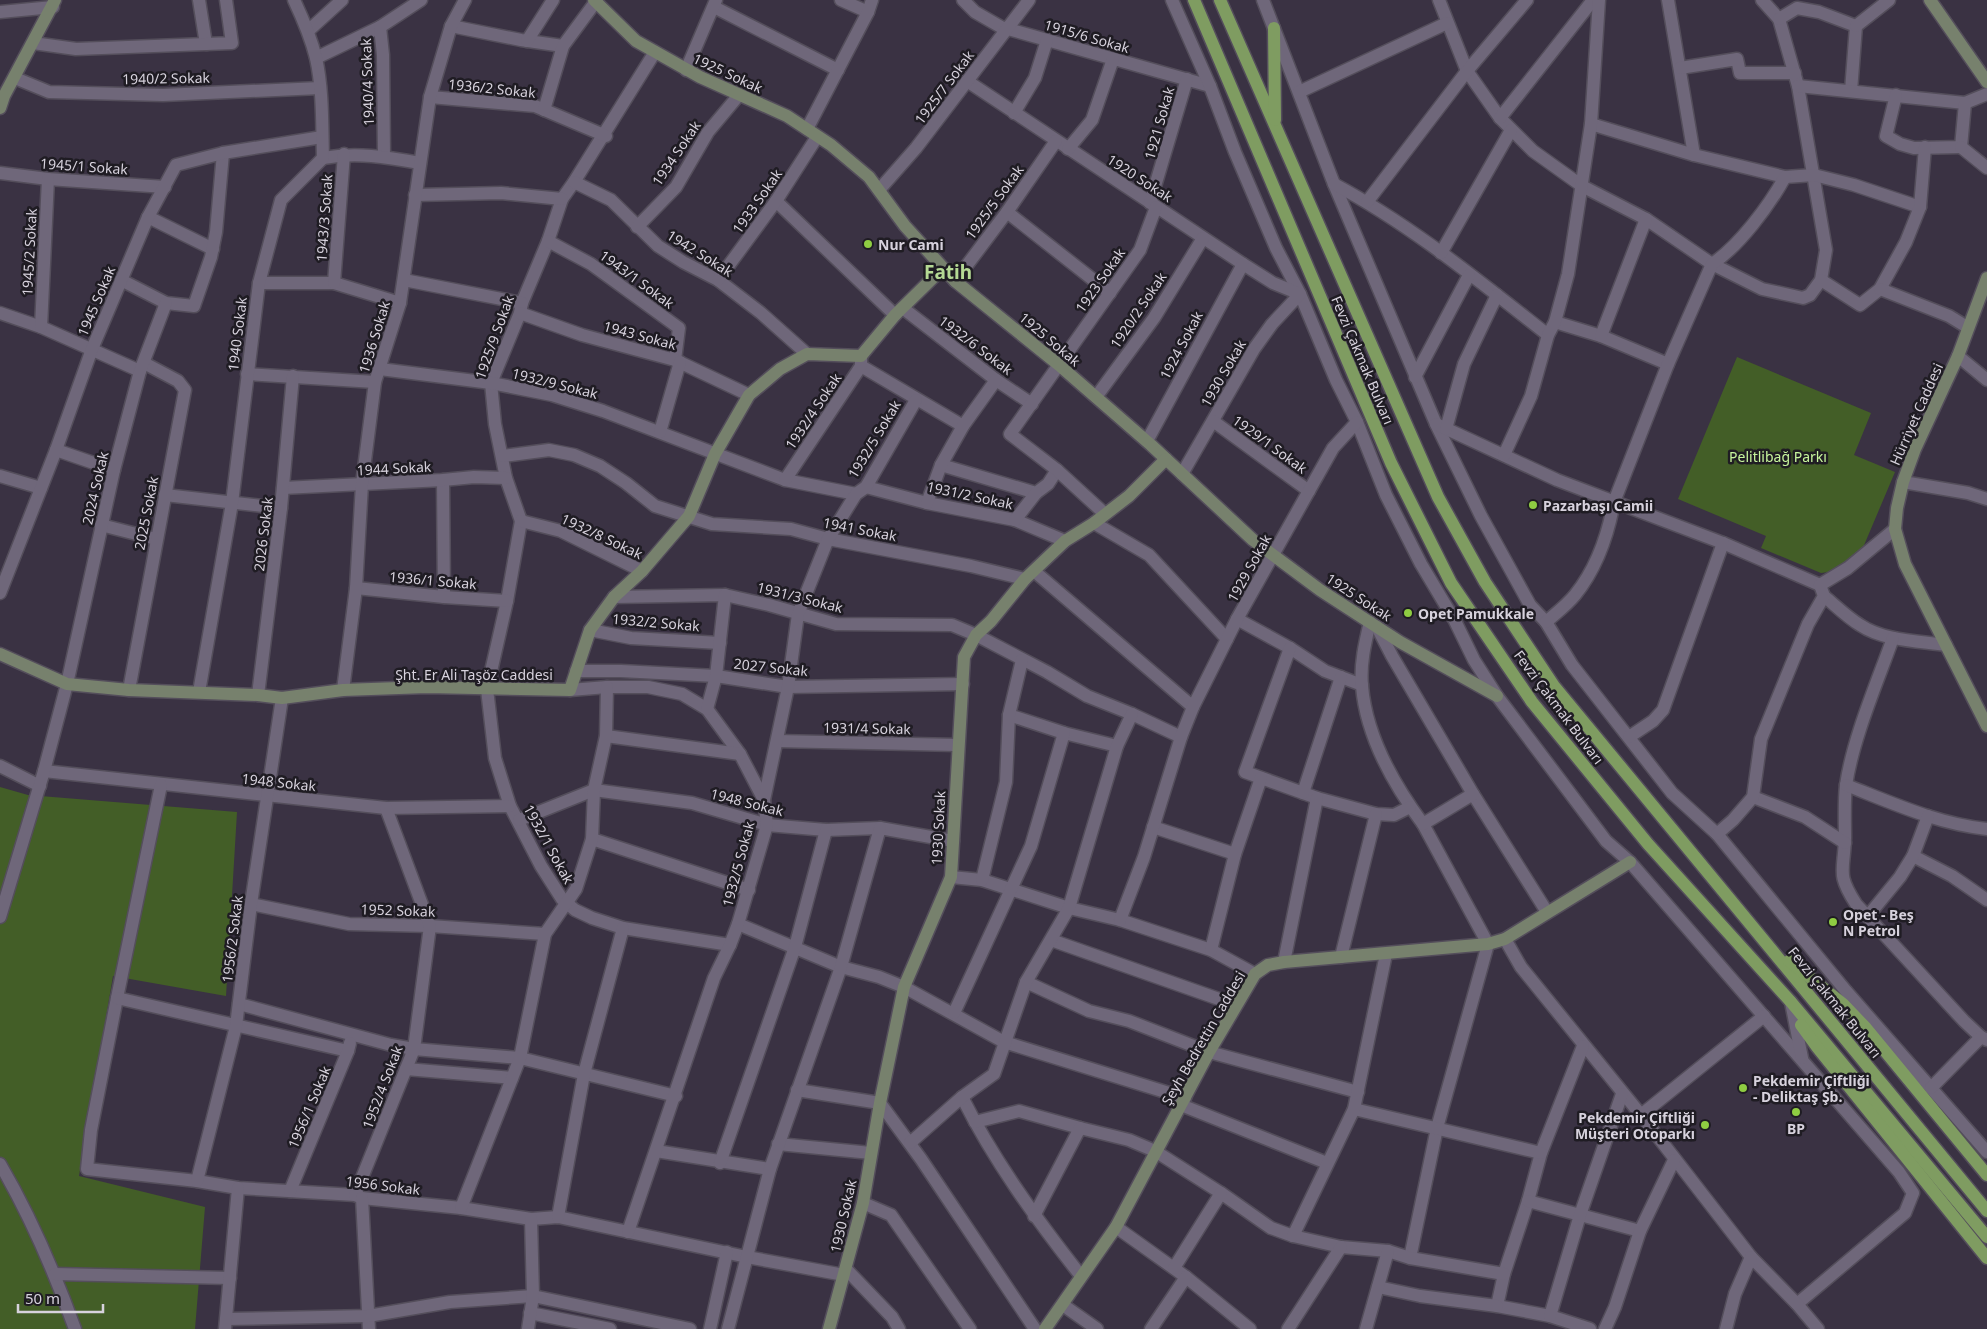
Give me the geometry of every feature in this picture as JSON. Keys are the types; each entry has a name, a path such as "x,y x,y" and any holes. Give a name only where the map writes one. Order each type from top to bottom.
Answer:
{"main road":[{"name":"Fevzi Çakmak Bulvarı","path":"1194,0 1391,463 1451,583 1532,702 1671,871 1791,1002 1987,1237"},
{"name":"Fevzi Çakmak Bulvarı","path":"1220,0 1276,125 1365,334 1438,496 1485,582 1554,686 1713,880 1769,944 1987,1211"},
{"path":"1274,28 1276,125"},
{"path":"1769,944 1843,1004 1866,1028 1987,1175"},
{"path":"1791,1002 1808,1036 1987,1258"}],"street":[{"path":"199,0 206,44"},
{"path":"33,43 76,49 232,43 226,0"},
{"path":"294,0 308,31 316,58 320,88 323,158 344,154 384,156 420,163"},
{"path":"308,31 342,0"},
{"name":"1940/4 Sokak","path":"384,156 383,55 380,27 421,0"},
{"name":"1936 Sokak","path":"343,690 356,588 362,484 375,382 400,303 430,97 451,26 465,0"},
{"path":"527,41 553,0"},
{"path":"841,0 870,6"},
{"name":"1915/6 Sokak","path":"963,0 975,12 1001,27 1210,86"},
{"name":"1925/7 Sokak","path":"879,190 916,148 1029,0"},
{"path":"1172,0 1210,86 1235,152 1276,248 1300,294 1336,380 1357,422 1386,495 1421,564 1455,621 1474,660 1498,696 1606,841 1630,862 1899,1172 1913,1193 1905,1213 1798,1304"},
{"path":"1263,0 1334,184 1415,377 1441,427 1481,516 1530,605 1546,622 1572,665 1672,793 1717,834 1842,986 1987,1152"},
{"path":"1440,0 1447,24 1467,71 1500,118 1533,151 1582,186 1646,219 1712,264 1762,289 1803,298 1810,295 1821,280 1826,250 1798,86 1779,19 1762,0"},
{"path":"1367,202 1467,71 1527,0"},
{"path":"1500,118 1593,0"},
{"path":"1504,455 1531,396 1568,274 1591,124 1599,0"},
{"path":"1668,0 1694,155"},
{"path":"1851,91 1856,26 1889,0"},
{"path":"544,110 563,46 596,1"},
{"name":"1925 Sokak","path":"596,1 636,41 686,70 787,116 831,145 869,177 905,226 955,281 1096,397 1253,540 1320,590 1400,642 1498,696"},
{"path":"0,12 54,3"},
{"path":"1,100 15,78 54,3"},
{"path":"1936,3 1987,82"},
{"path":"686,70 715,4 838,70"},
{"name":"1933 Sokak","path":"718,280 776,201 812,133 838,70 870,6"},
{"path":"1779,19 1797,8 1819,12 1856,26"},
{"path":"1299,92 1447,24"},
{"path":"451,26 563,46"},
{"path":"316,58 380,27"},
{"path":"1014,113 1035,78 1047,40"},
{"name":"1925/9 Sokak","path":"487,689 507,601 521,521 506,478 495,424 491,383 548,241 562,199 605,135 655,52"},
{"path":"1068,149 1092,120 1113,59"},
{"path":"1680,68 1737,59 1740,73 1794,73"},
{"name":"1940/2 Sokak","path":"15,78 49,92 163,94 320,88"},
{"name":"1921 Sokak","path":"1154,205 1187,80"},
{"name":"1920 Sokak","path":"967,81 1242,264 1273,283 1300,294"},
{"path":"1798,86 1965,103 1987,94"},
{"name":"1934 Sokak","path":"638,227 676,187 708,132 739,95"},
{"path":"1896,95 1886,136 1900,144 1914,148 1925,146 1961,147 1987,168"},
{"name":"1936/2 Sokak","path":"430,97 535,106 605,135"},
{"path":"1961,147 1965,103"},
{"path":"1591,124 1694,155 1785,177 1814,175 1854,185 1920,207"},
{"path":"1441,253 1511,130"},
{"name":"1945 Sokak","path":"0,593 56,450 92,349 148,217 176,164 223,153 322,136"},
{"name":"1925/5 Sokak","path":"955,281 1007,212 1056,141"},
{"path":"1821,280 1860,305 1880,290 1906,242 1920,207 1925,146"},
{"path":"122,280 166,303 194,306 216,232 223,153"},
{"name":"1943/3 Sokak","path":"334,284 344,154"},
{"name":"1940 Sokak","path":"199,692 232,502 259,283 280,200 323,158"},
{"name":"1945/1 Sokak","path":"0,173 48,179 165,187"},
{"path":"1546,622 1574,596 1592,570 1610,522 1614,502 1668,364 1712,264 1726,254 1774,195 1785,177"},
{"name":"1945/2 Sokak","path":"41,327 48,179"},
{"name":"1942 Sokak","path":"574,182 611,200 658,246 683,262 718,280 761,313 806,354"},
{"path":"1334,184 1367,202 1441,253 1548,335"},
{"path":"415,195 501,193 562,199"},
{"name":"1932/6 Sokak","path":"776,201 900,312 1032,404"},
{"name":"1923 Sokak","path":"1056,470 1010,434 1140,250 1154,205"},
{"path":"1007,212 1110,293"},
{"path":"148,217 212,249"},
{"path":"1601,336 1646,219"},
{"name":"1920/2 Sokak","path":"1096,397 1154,318 1203,238"},
{"name":"1943/1 Sokak","path":"548,241 591,264 679,328 678,361"},
{"name":"1924 Sokak","path":"1146,441 1242,264"},
{"path":"861,361 900,312 943,268"},
{"path":"1415,377 1469,274"},
{"name":"1943 Sokak","path":"404,280 521,308 582,335 678,361 748,395"},
{"path":"259,283 334,284 400,303"},
{"name":"Hürriyet Caddesi","path":"1986,283 1967,327 1958,356 1915,449 1903,482 1897,508 1895,529 1905,564 1987,726"},
{"path":"1880,290 1949,316 1967,327"},
{"name":"1930 Sokak","path":"1182,474 1254,349 1272,324 1300,294"},
{"path":"1441,427 1464,364 1497,295"},
{"name":"2024 Sokak","path":"0,918 40,786 67,684 114,470 142,367 166,303"},
{"name":"2025 Sokak","path":"0,313 41,327 92,349 178,381 184,390 129,690"},
{"path":"1554,322 1601,336 1668,364"},
{"path":"806,354 861,361 916,400 963,426"},
{"name":"Şht. Er Ali Taşöz Caddesi","path":"0,654 67,684 129,690 258,694 282,698 343,690 427,687 570,690 590,630 614,597 642,571 688,516 715,454 748,395 780,369 806,354"},
{"path":"1958,356 1987,380"},
{"path":"660,432 678,361"},
{"name":"1932/4 Sokak","path":"785,480 861,361"},
{"name":"1932/9 Sokak","path":"380,368 491,383 552,396 602,410 715,454"},
{"path":"247,374 375,382"},
{"name":"2026 Sokak","path":"258,694 281,508 293,376"},
{"path":"927,503 941,465 963,426 996,380"},
{"name":"1932/5 Sokak","path":"628,1232 676,1096 714,978 738,924 767,825 764,800 788,687 798,614 828,539 861,490 916,400"},
{"name":"1929/1 Sokak","path":"1213,421 1309,491"},
{"name":"1929 Sokak","path":"1120,920 1144,857 1181,737 1193,707 1237,619 1333,448 1357,422"},
{"path":"1441,427 1557,480 1723,543 1822,590 1860,626 1893,638 1946,646"},
{"path":"56,450 114,470"},
{"path":"502,456 549,450 574,454 600,466 626,483 655,506 688,516"},
{"name":"1931/2 Sokak","path":"715,454 785,480 861,490 1015,520 1065,541"},
{"name":"1930 Sokak","path":"829,1329 863,1203 880,1103 904,987 951,878 957,745 964,657 976,635 991,621 1029,575 1065,541 1094,523 1129,496 1166,459"},
{"path":"941,465 1036,493"},
{"path":"1015,520 1036,493 1048,484 1056,470 1105,514"},
{"path":"0,476 41,488"},
{"name":"1944 Sokak","path":"283,488 474,477 506,478"},
{"path":"442,480 444,597"},
{"path":"1903,482 1968,493 1987,499"},
{"path":"165,495 281,508"},
{"name":"1941 Sokak","path":"688,516 712,524 792,529 828,539 970,566 1029,575"},
{"name":"1932/8 Sokak","path":"521,521 561,531 642,571"},
{"path":"1094,523 1148,555 1227,639"},
{"path":"101,525 156,539"},
{"path":"1717,834 1733,820 1753,797 1761,739 1822,590 1895,529"},
{"path":"1628,737 1654,721 1663,710 1723,543"},
{"path":"1029,575 1193,707"},
{"name":"1936/1 Sokak","path":"356,588 507,601"},
{"path":"707,709 716,676 725,595"},
{"name":"1931/3 Sokak","path":"614,597 725,595 836,624 952,625 976,635 1047,672 1087,696 1181,737"},
{"path":"1237,619 1290,648 1325,671 1362,686"},
{"path":"1374,625 1363,655 1362,686 1368,721 1386,762 1410,807 1423,824 1488,944 1437,1128 1410,1258"},
{"path":"1374,625 1473,794 1547,912"},
{"name":"1932/2 Sokak","path":"590,630 631,638 720,643"},
{"path":"1893,638 1854,749 1846,785 1845,842 1841,871 1844,886 1856,904 1964,1021 1984,1038 1930,1088"},
{"path":"1290,648 1245,772 1317,798 1376,814 1394,816 1410,807"},
{"path":"982,880 1006,782 1010,715 1022,660"},
{"name":"2027 Sokak","path":"576,671 621,671 716,676 788,687 963,684"},
{"path":"1303,793 1341,677"},
{"path":"570,690 648,686 682,694 707,709 740,754 764,800"},
{"path":"461,1208 520,1058 545,934 576,889 592,839 594,790 606,736 607,687"},
{"name":"1932/1 Sokak","path":"487,689 494,758 510,806 519,820 541,866 566,902 575,910 592,918 623,928 730,945"},
{"name":"1956/2 Sokak","path":"197,1181 236,1026 251,904 282,698"},
{"path":"910,1143 962,1097 994,1074 1026,982 1069,908 1117,746 1132,714"},
{"path":"1010,715 1064,733 1117,746"},
{"path":"954,1013 1009,889 1031,846 1064,733"},
{"path":"606,736 740,754"},
{"name":"1931/4 Sokak","path":"776,741 957,745"},
{"path":"0,766 40,786"},
{"name":"1948 Sokak","path":"44,771 386,808 510,806"},
{"path":"1211,950 1235,854 1261,778"},
{"path":"161,784 117,998 348,1051"},
{"path":"1846,785 1928,816 1969,827 1987,829"},
{"path":"519,820 594,790"},
{"name":"1948 Sokak","path":"594,790 692,803 767,825 826,830 880,828 953,841"},
{"path":"1423,824 1473,794"},
{"path":"1753,797 1805,817 1845,842"},
{"path":"1284,962 1317,798"},
{"path":"386,808 430,926"},
{"path":"1341,957 1376,814"},
{"path":"1868,916 1900,877 1913,856 1928,816"},
{"path":"1153,827 1235,854"},
{"path":"728,1329 770,1169 841,967 880,828"},
{"path":"720,1163 795,947 826,830"},
{"path":"592,839 749,890"},
{"path":"1913,856 1952,876 1987,900"},
{"name":"Şeyh Bedrettin Caddesi","path":"1045,1329 1116,1227 1208,1052 1255,974 1268,965 1284,962 1488,944 1505,939 1630,862"},
{"path":"951,878 982,880 1069,908 1120,920 1211,950 1255,974"},
{"name":"1952 Sokak","path":"251,904 349,924 430,926 545,934"},
{"path":"738,924 841,967 879,977 904,987 1004,1042 1183,1102 1327,1163"},
{"name":"1952/4 Sokak","path":"358,1197 414,1049 430,926"},
{"path":"558,1217 584,1074 623,928"},
{"path":"1505,939 1522,967 1583,1046 1641,1115 1751,1257 1798,1304 1818,1329"},
{"path":"1050,940 1236,1005"},
{"path":"1293,1236 1354,1109 1386,954"},
{"path":"1026,982 1089,1011 1129,1021 1208,1052 1358,1092"},
{"name":"1956 Sokak","path":"117,998 91,1130 87,1168 197,1181 238,1188 358,1197 461,1208 531,1219 558,1217 747,1257 845,1272"},
{"path":"1791,1002 1799,1049 1804,1062"},
{"path":"239,1004 414,1049 520,1058 676,1096"},
{"path":"1641,1115 1764,1016"},
{"name":"1956/1 Sokak","path":"290,1192 348,1051 352,1033"},
{"path":"1497,1306 1504,1274 1528,1201 1541,1153 1583,1046"},
{"path":"406,1069 512,1078"},
{"path":"797,1090 880,1103 910,1143 1035,1329"},
{"path":"1550,1316 1580,1215 1622,1094"},
{"path":"962,1097 975,1122 1034,1216 1081,1276"},
{"path":"1354,1109 1541,1153"},
{"path":"975,1122 1019,1111 1129,1140 1155,1151 1221,1193 1271,1228 1293,1236 1341,1247 1388,1251 1410,1258 1504,1274"},
{"path":"1034,1216 1080,1128"},
{"path":"1864,1132 1910,1171 1922,1176"},
{"path":"778,1144 872,1154"},
{"path":"656,1151 720,1163 770,1169"},
{"path":"1605,1329 1615,1307 1640,1231 1674,1160"},
{"path":"0,1164 24,1205 55,1274 75,1329"},
{"path":"238,1188 226,1324 368,1316 450,1302 534,1296 690,1329"},
{"path":"1174,1268 1221,1193"},
{"path":"358,1197 369,1329"},
{"path":"1528,1201 1640,1231"},
{"path":"863,1203 891,1215 970,1329"},
{"path":"528,1329 534,1296 531,1219"},
{"path":"1116,1227 1186,1277 1250,1329"},
{"path":"1288,1329 1341,1247"},
{"path":"1366,1329 1388,1251"},
{"path":"710,1329 727,1252"},
{"path":"1726,1329 1735,1294 1751,1257"},
{"path":"845,1272 892,1317 899,1329"},
{"path":"55,1274 230,1278"},
{"path":"1151,1329 1186,1277"},
{"path":"1378,1287 1420,1296 1497,1306 1550,1316 1590,1329"},
{"path":"1063,1305 1097,1329"},
{"path":"530,1313 610,1329"}],"green space":[{"name":"Pelitlibağ Parkı","path":"1737,357 1871,413 1854,455 1895,472 1862,550 1836,571 1821,573 1761,548 1766,536 1678,499"},
{"path":"0,787 28,795 237,812 226,996 113,976 79,1176 205,1207 195,1329 0,1329"}],"place":[{"name":"Nur Cami","path":"868,244"},
{"name":"Pazarbaşı Camii","path":"1533,505"},
{"name":"Opet Pamukkale","path":"1408,613"},
{"name":"Opet - Beş N Petrol","path":"1833,922"},
{"name":"Pekdemir Çiftliği - Deliktaş Şb.","path":"1743,1088"},
{"name":"BP","path":"1796,1112"},
{"name":"Pekdemir Çiftliği Müşteri Otoparkı","path":"1705,1125"}],"district":[{"name":"Fatih","path":"948,272"}]}
